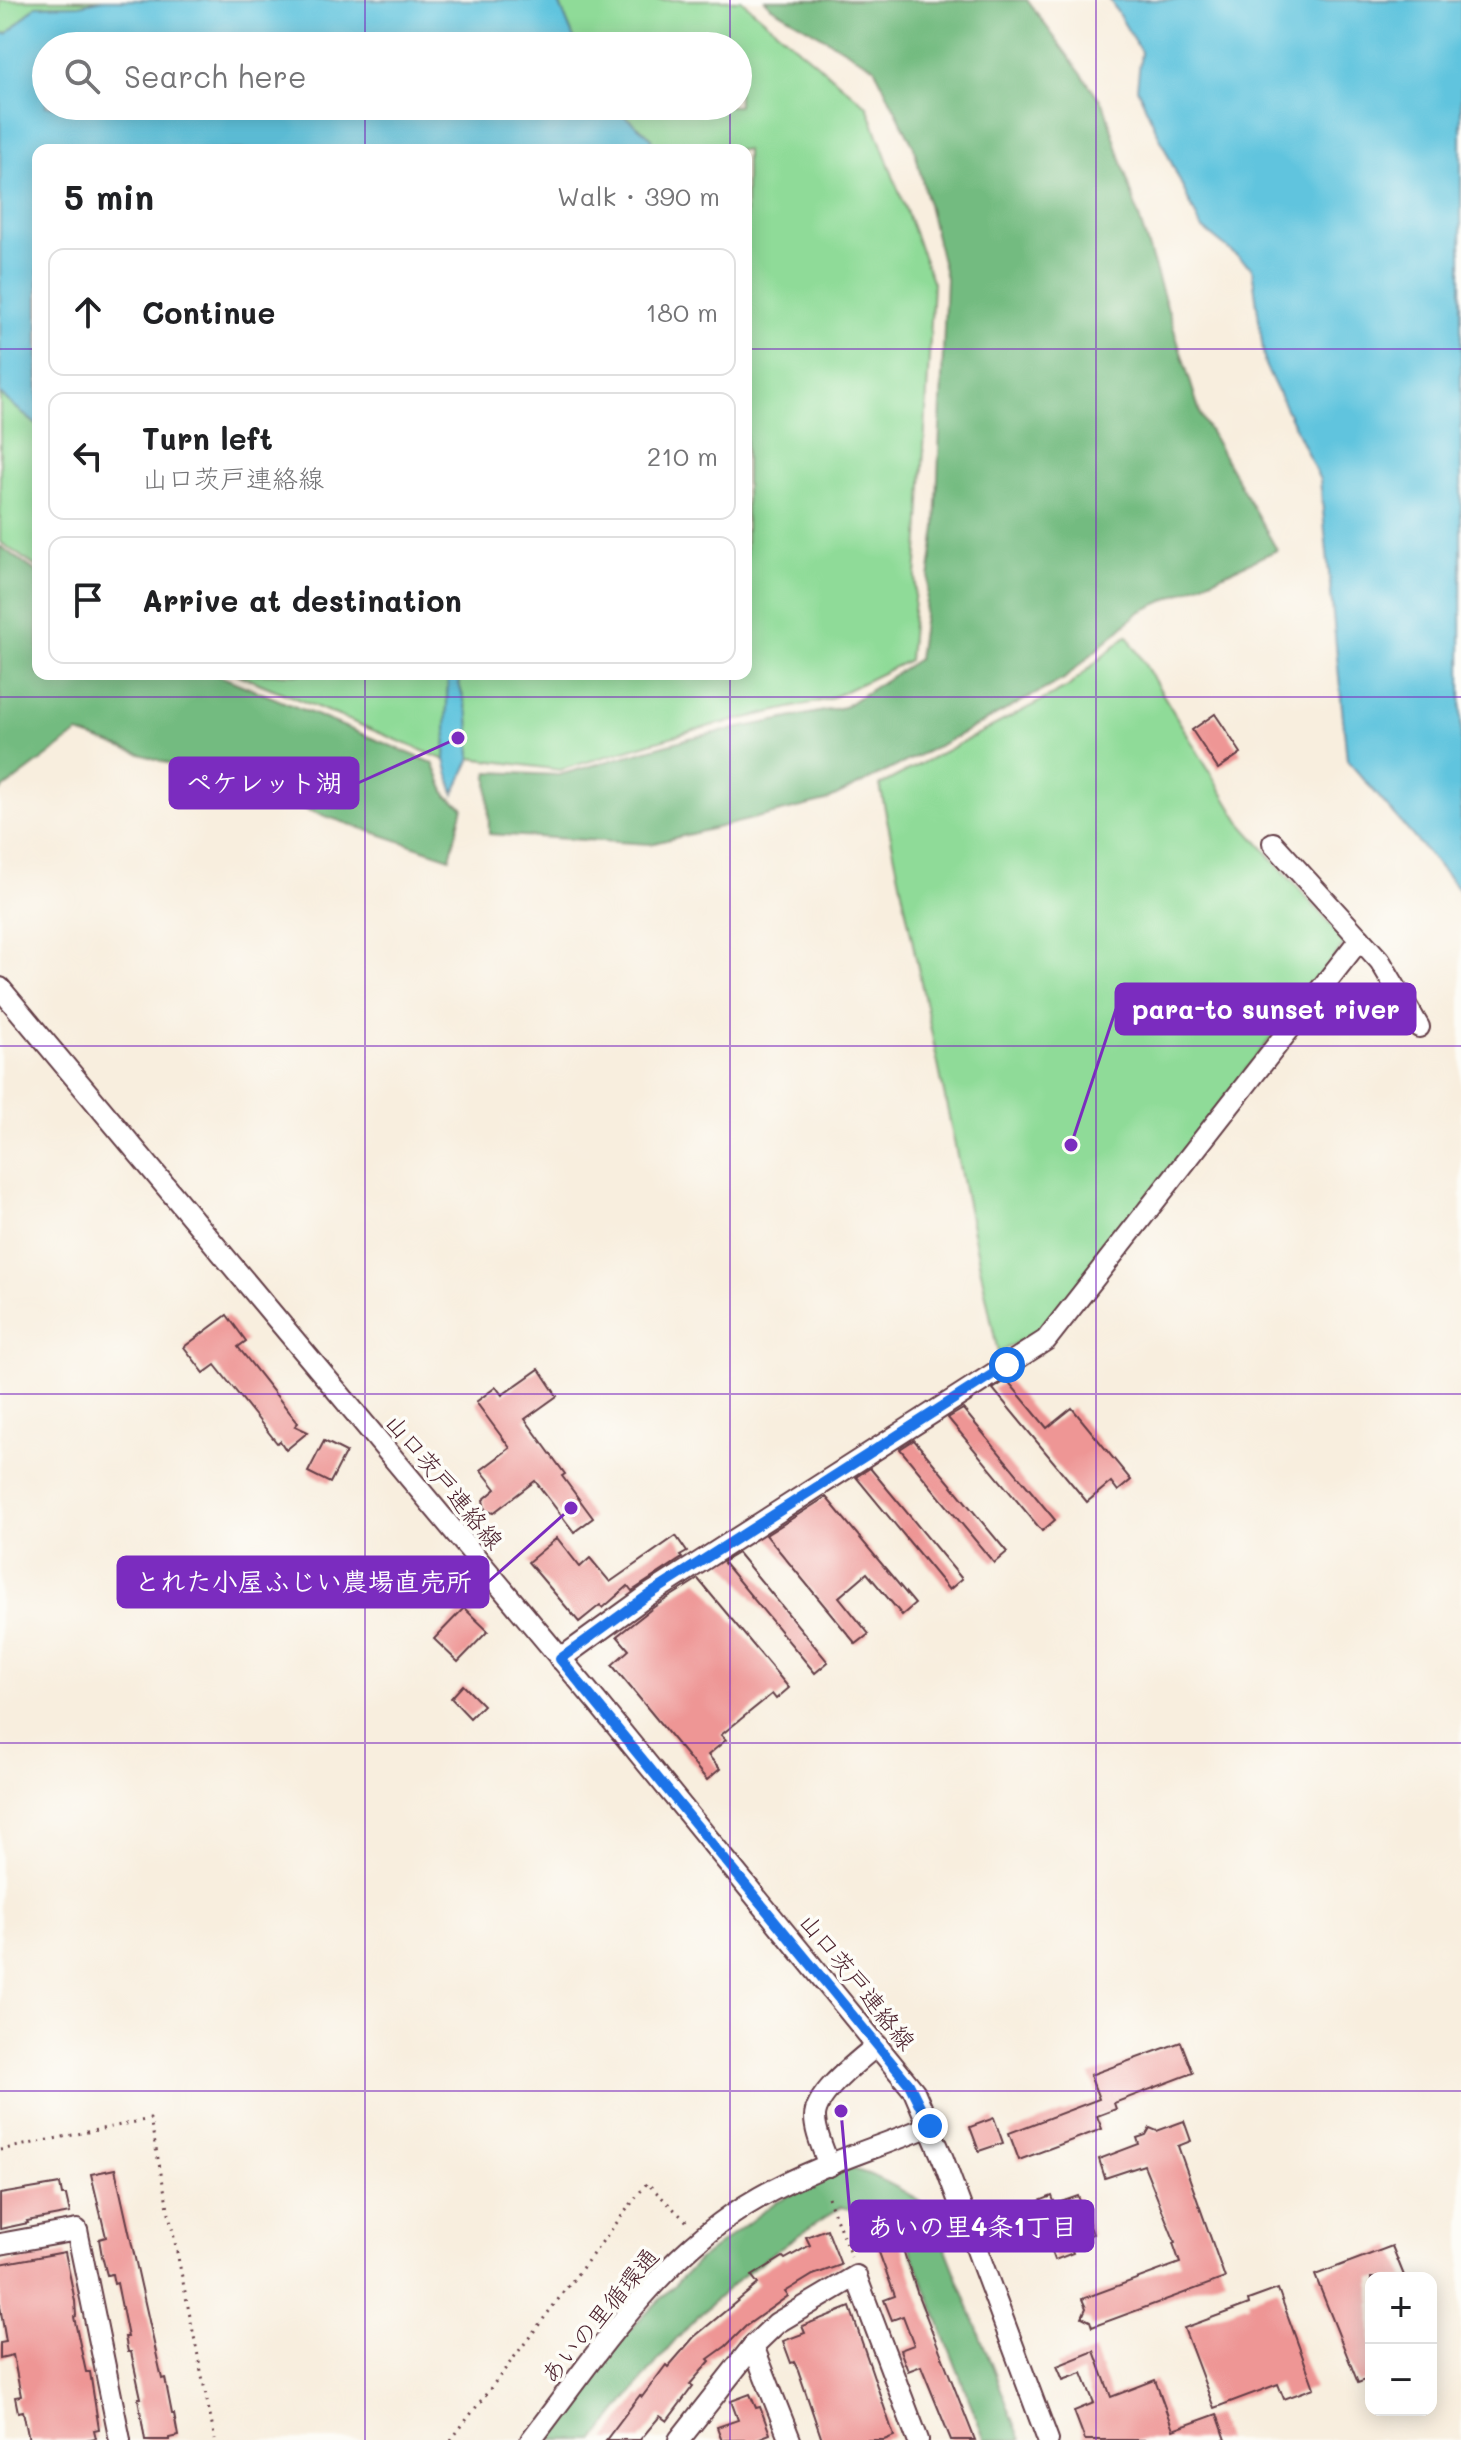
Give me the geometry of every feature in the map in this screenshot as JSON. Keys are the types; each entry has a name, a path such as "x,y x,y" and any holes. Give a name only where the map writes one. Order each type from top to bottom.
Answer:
{"street":[{"path":"1273,843 1380,961 1419,1027"},
{"path":"560,1659 647,1596 1046,1340 1360,939"},
{"name":"山口茨戸連絡線","path":"0,988 560,1659 877,2045 914,2091 930,2126"},
{"path":"829,2166 816,2128 815,2112 822,2098 877,2045"},
{"path":"930,2126 1048,2440"},
{"name":"あいの里循環通","path":"531,2440 622,2321 669,2268 723,2221 760,2196 930,2126"},
{"path":"0,2244 77,2230 120,2440"},
{"path":"679,2440 753,2346 777,2323 856,2276 918,2440"},
{"path":"753,2346 790,2440"}],"path":[{"path":"0,2150 150,2119 215,2440"},
{"path":"451,2440 647,2183 702,2239"},
{"path":"828,2197 853,2263"}],"green space":[{"path":"0,0 103,0 79,5 36,6 7,34 0,33"},
{"path":"558,0 741,0 867,106 933,283 909,660 829,699 694,730 560,770 471,758 469,717 459,680 752,680 752,144 653,144 651,137 630,120 752,120 752,32 571,32"},
{"path":"765,0 1027,0 1104,105 1201,416 1277,550 1139,612 1064,679 826,801 650,844 489,834 488,772 559,775 690,738 844,707 918,659 936,528 946,278 914,147 874,67 770,6"},
{"path":"0,394 32,421 32,564 0,542"},
{"path":"0,546 32,569 32,680 230,680 433,763 447,796 463,807 450,858 78,733 0,791"},
{"path":"1127,635 1240,822 1346,942 1044,1327 998,1353 880,785 1068,687"},
{"path":"252,680 448,680 445,760"},
{"path":"849,2168 891,2184 930,2208 1021,2440 985,2440 899,2220 927,2208 858,2211 841,2207 758,2264 712,2303 665,2352 595,2440 545,2440 625,2335 699,2260 777,2201"}],"water":[{"path":"103,0 558,0 571,32 32,32 32,120 630,120 651,137 653,144 32,144 32,421 0,394 0,33 7,34 36,6 79,5"},
{"path":"1110,0 1461,0 1461,892 1347,760 1320,480 1265,365 1252,268 1201,227 1137,88 1141,52"},
{"path":"448,680 459,680 469,717 471,758 454,794 445,760"}],"building":[{"path":"1215,714 1241,753 1218,769 1192,730"},
{"path":"227,1315 246,1341 238,1347 298,1423 295,1426 308,1432 286,1450 280,1441 277,1443 215,1365 204,1373 184,1347"},
{"path":"539,1369 557,1396 525,1419 593,1518 574,1532 535,1481 493,1513 485,1510 483,1500 496,1489 481,1470 510,1448 476,1402 496,1387 502,1395"},
{"path":"1007,1380 1047,1428 1072,1408 1131,1480 1118,1491 1111,1482 1087,1502 993,1389"},
{"path":"963,1409 1055,1520 1042,1531 948,1418"},
{"path":"914,1440 1007,1552 994,1563 900,1449"},
{"path":"324,1441 346,1452 330,1483 308,1472"},
{"path":"870,1468 962,1579 949,1590 856,1477"},
{"path":"826,1497 915,1604 902,1615 867,1573 839,1597 869,1634 856,1644 766,1535"},
{"path":"676,1536 687,1552 680,1556 682,1558 632,1591 628,1586 603,1608 600,1605 579,1622 528,1562 557,1538 580,1567 590,1558 610,1582"},
{"path":"738,1553 828,1662 815,1673 723,1562"},
{"path":"698,1579 789,1688 776,1699 772,1694 721,1735 726,1740 708,1755 720,1769 707,1780 612,1665 629,1650 617,1636 654,1607"},
{"path":"464,1608 488,1631 458,1662 434,1639"},
{"path":"463,1685 483,1705 470,1718 451,1698"},
{"path":"1181,2042 1193,2073 1114,2103 1116,2109 1097,2116 1102,2129 1019,2160 1009,2133 1099,2099 1090,2075"},
{"path":"994,2118 1003,2143 979,2151 970,2127"},
{"path":"1184,2121 1191,2141 1178,2146 1225,2278 1092,2327 1090,2321 1082,2317 1086,2308 1082,2299 1180,2263 1175,2242 1144,2165 1105,2178 1099,2159 1139,2144 1137,2138 1146,2135 1150,2128 1157,2131"},
{"path":"115,2169 162,2379 165,2378 174,2414 178,2436 169,2440 145,2440 138,2398 141,2398 131,2352 128,2352 117,2283 114,2284 112,2274 107,2275 102,2256 99,2239 106,2237 91,2174"},
{"path":"60,2184 70,2213 0,2229 0,2194"},
{"path":"1052,2196 1055,2204 1078,2196 1093,2234 1069,2243 1073,2253 1055,2260 1034,2203"},
{"path":"892,2216 919,2298 975,2440 951,2440 921,2366 908,2371 900,2350 914,2345 903,2316 892,2320 884,2300 895,2296 869,2225"},
{"path":"827,2229 841,2265 813,2275 785,2292 788,2296 746,2326 708,2359 710,2361 690,2384 693,2386 667,2421 660,2416 640,2440 606,2440 666,2365 668,2367 694,2337 758,2284 752,2276 810,2245 806,2237"},
{"path":"1392,2246 1403,2272 1365,2272 1365,2380 1358,2383 1315,2275"},
{"path":"65,2252 75,2301 74,2317 86,2372 90,2372 99,2429 94,2430 96,2438 86,2440 29,2440 23,2411 18,2412 15,2397 21,2396 13,2355 0,2358 0,2343 6,2342 0,2306 0,2264"},
{"path":"1278,2289 1314,2388 1284,2399 1278,2384 1214,2408 1184,2328 1249,2304 1248,2300"},
{"path":"850,2307 894,2436 884,2440 822,2440 798,2370 794,2362 791,2363 783,2341 805,2333 802,2326"},
{"path":"1094,2351 1111,2397 1155,2380 1173,2430 1217,2414 1226,2440 1085,2440 1074,2411 1094,2403 1082,2373 1063,2380 1057,2366"},
{"path":"750,2394 756,2408 760,2407 770,2434 755,2440 722,2440 717,2427 738,2420 731,2401"}],"place":[{"name":"ペケレット湖","path":"458,738"},
{"name":"para-to sunset river","path":"1071,1145"},
{"name":"とれた小屋ふじい農場直売所","path":"571,1508"},
{"name":"あいの里4条1丁目","path":"841,2111"}],"route":[{"path":"930,2126 909,2084 560,1659 647,1596 1007,1365"}]}
